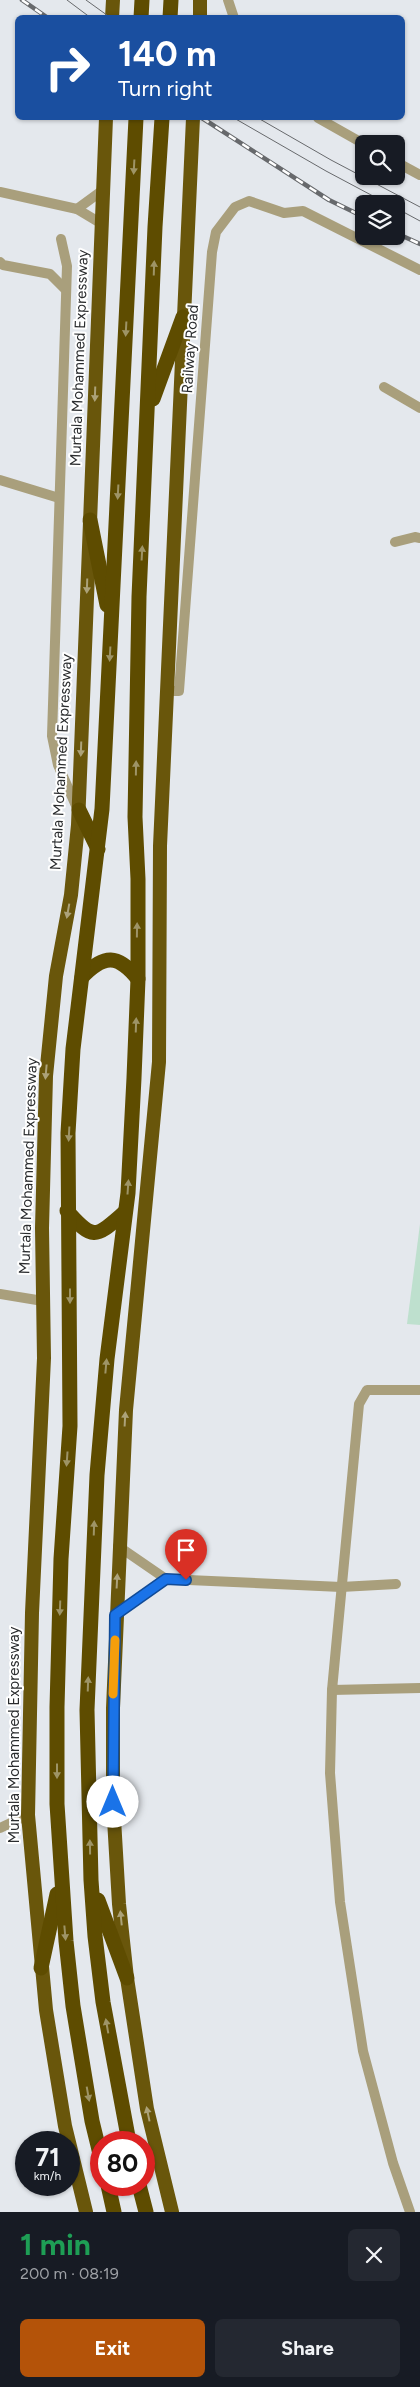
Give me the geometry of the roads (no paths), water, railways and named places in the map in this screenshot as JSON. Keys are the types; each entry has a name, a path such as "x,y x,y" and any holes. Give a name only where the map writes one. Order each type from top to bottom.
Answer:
{"highway":[{"path":"170,15 171,0"},
{"path":"200,0 200,15"},
{"path":"112,15 113,2"},
{"name":"Murtala Mohammed Expressway","path":"86,2212 65,2126 46,2010 28,1815 32,1613 44,1358 42,1162 46,1076 56,976 71,894 79,810 106,120"},
{"path":"94,2131 73,2006 60,1878 57,1707 61,1559 70,1426 70,1283 67,1211 68,1132 73,1050 102,808 136,120"},
{"path":"127,2131 103,2002 91,1880 87,1710 94,1520 107,1359 128,1193 138,979 138,880 135,817 139,597 162,120"},
{"path":"172,2212 147,2109 126,1978 119,1904 113,1802 115,1615 118,1546 132,1336 150,1172 159,1062 160,846 193,120"},
{"path":"147,414 183,317"},
{"path":"90,520 111,628"},
{"path":"79,810 98,849"},
{"path":"82,977 96,963 116,960 127,966 138,979"},
{"path":"67,1211 84,1230 95,1232 104,1231 125,1212"},
{"path":"41,1968 60,1878"},
{"path":"91,1880 126,1978"},
{"path":"110,2196 114,2212"},
{"path":"142,2196 146,2212"}],"street":[{"path":"228,0 233,15"},
{"path":"322,120 355,139"},
{"path":"405,167 420,175"},
{"path":"77,209 103,190"},
{"path":"0,192 77,209 102,224"},
{"name":"Railway Road","path":"168,691 179,691 212,252 216,232 235,207 249,201 284,213 303,211 420,270"},
{"path":"61,239 66,254 66,290 52,736 58,765 79,810"},
{"path":"0,262 3,265 50,274 66,290"},
{"path":"384,387 420,408"},
{"path":"0,480 60,498"},
{"path":"395,542 415,537 420,538"},
{"path":"0,1294 42,1301"},
{"path":"410,2212 393,2163 364,2051 342,1911 330,1773 332,1690 359,1404 367,1390 420,1390"},
{"path":"118,1546 166,1579 341,1587 396,1584"},
{"path":"115,1615 166,1579"},
{"path":"332,1690 420,1688"},
{"path":"0,1828 28,1815"}],"tram line":[{"path":"67,0 87,15"},
{"path":"86,0 107,15"},
{"path":"237,120 371,195"},
{"path":"261,120 331,160 420,207"},
{"path":"405,213 420,221"}],"railway":[{"path":"22,0 44,15"},
{"path":"205,120 329,200 355,213"},
{"path":"405,237 420,244"}]}
